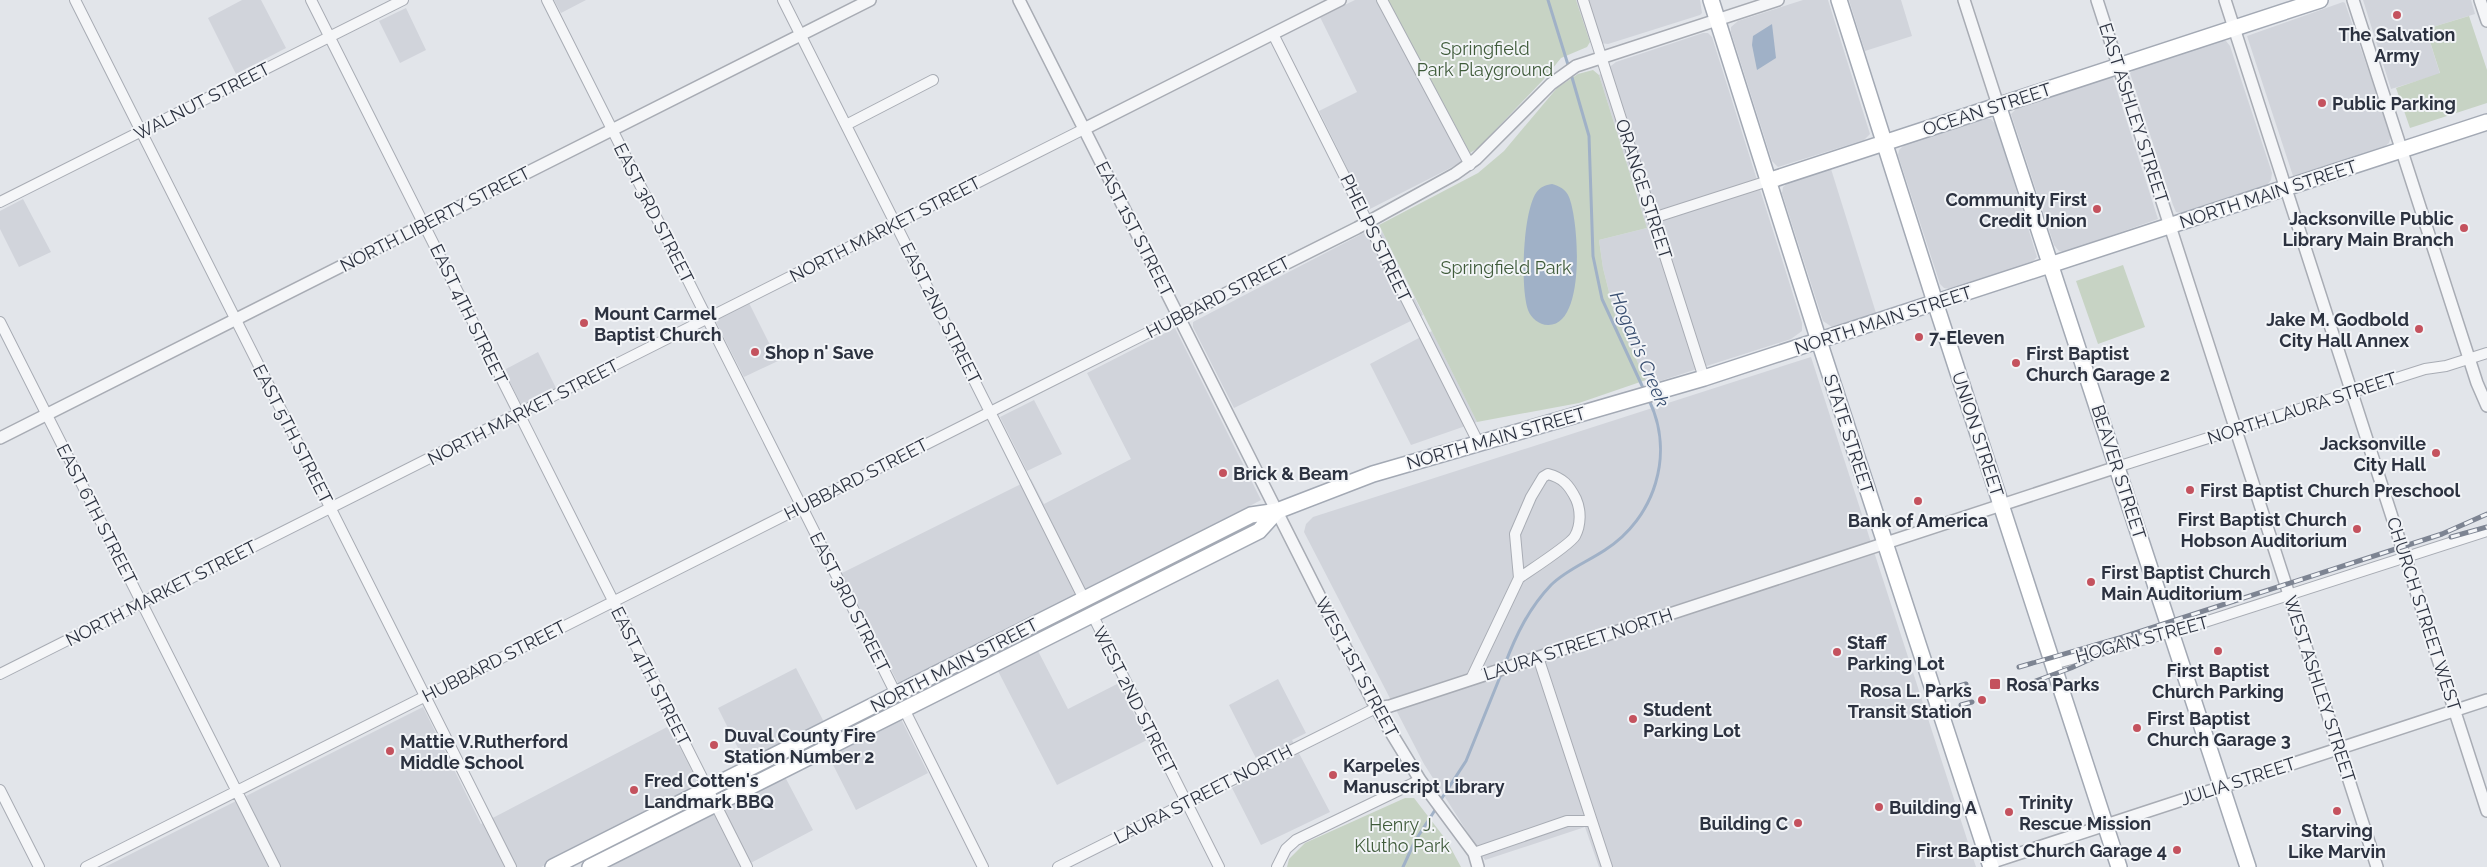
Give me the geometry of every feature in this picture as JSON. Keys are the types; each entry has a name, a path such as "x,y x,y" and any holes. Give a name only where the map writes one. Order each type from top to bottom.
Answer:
{"main road":[{"name":"STATE STREET","path":"1711,0 1819,340 1990,865"},
{"name":"UNION STREET","path":"1839,0 2119,867"},
{"name":"OCEAN STREET","path":"1768,181 2320,0"},
{"name":"BEAVER STREET","path":"1998,105 2248,867"},
{"name":"NORTH MAIN STREET","path":"553,867 1251,515 1277,511 1373,474 1478,442 1660,392 2487,122"},
{"name":"NORTH MAIN STREET","path":"590,867 1259,531 1277,511"}],"street":[{"name":"EAST 5TH STREET","path":"75,0 511,867"},
{"name":"EAST 4TH STREET","path":"311,0 747,867"},
{"name":"WALNUT STREET","path":"0,202 403,0"},
{"name":"EAST 3RD STREET","path":"547,0 896,694"},
{"name":"EAST 2ND STREET","path":"783,0 1084,599"},
{"name":"NORTH LIBERTY STREET","path":"0,438 870,0"},
{"name":"EAST 1ST STREET","path":"1019,0 1277,511"},
{"name":"NORTH MARKET STREET","path":"0,674 1340,0"},
{"path":"1382,0 1470,165"},
{"name":"ORANGE STREET","path":"1583,0 1704,378"},
{"name":"HUBBARD STREET","path":"86,867 1357,228 1367,220 1470,165 1562,74 1576,66 1601,56 1778,0"},
{"path":"1964,0 1998,105"},
{"name":"EAST ASHLEY STREET","path":"2097,0 2170,225"},
{"name":"CHURCH STREET WEST","path":"2225,0 2487,811"},
{"path":"2353,0 2469,359 2487,406"},
{"path":"2480,0 2487,21"},
{"name":"PHELPS STREET","path":"1273,34 1478,442"},
{"path":"846,125 934,80"},
{"name":"OCEAN STREET","path":"1654,218 1768,181"},
{"name":"WEST ASHLEY STREET","path":"2170,225 2378,867"},
{"name":"EAST 6TH STREET","path":"0,322 275,867"},
{"name":"NORTH LAURA STREET","path":"2117,467 2425,368 2446,366 2487,353"},
{"name":"LAURA STREET NORTH","path":"1058,867 1376,708 1390,706 2117,467"},
{"path":"1471,679 1519,578 1574,538 1579,524 1579,506 1569,484 1556,476 1548,474 1543,477 1531,496 1515,534 1519,578"},
{"name":"WEST 1ST STREET","path":"1277,511 1376,708 1430,795 1474,853 1478,867"},
{"name":"HOGAN STREET","path":"2053,664 2171,632 2487,531"},
{"name":"WEST 2ND STREET","path":"1092,614 1219,867"},
{"path":"1538,657 1607,867"},
{"name":"JULIA STREET","path":"1990,865 2105,824 2487,700"},
{"path":"904,709 983,867"},
{"path":"1277,867 1286,849 1296,840 1420,780"},
{"path":"0,790 39,867"},
{"path":"1474,853 1567,821 1591,820"}],"shaded area":[{"path":"242,0 261,0 286,48 236,74 208,18"},
{"path":"554,0 586,0 561,13"},
{"path":"1355,0 1388,0 1470,153 1462,162 1368,210 1319,111 1357,92 1320,17"},
{"path":"1576,0 1700,0 1702,13 1608,44 1590,42"},
{"path":"1803,0 1828,0 1870,134 1864,140 1778,167 1772,161 1731,27 1738,21"},
{"path":"1849,0 1901,0 1912,36 1865,51"},
{"path":"2363,0 2471,0 2475,14 2426,29 2440,74 2391,89"},
{"name":"Public Parking","path":"2343,2 2345,3 2391,136 2389,143 2383,148 2293,176 2247,36"},
{"path":"406,8 426,50 400,63 379,21"},
{"path":"1703,33 1708,33 1712,37 1802,323 1802,331 1791,339 1657,382 1646,380 1614,312 1603,268 1599,240 1647,228 1599,75 1616,62"},
{"path":"2226,41 2230,46 2272,173 2271,180 2267,185 2181,213 2176,212 2130,73 2136,68"},
{"path":"2110,76 2113,78 2158,219 2064,252 2059,251 2054,245 2011,114 2017,108"},
{"path":"1985,119 1991,119 1996,125 2037,257 2032,262 1950,289 1944,288 1940,284 1898,155 1899,150 1905,144"},
{"path":"1831,169 1876,313 1832,327 1823,321 1782,193 1783,187 1788,183"},
{"path":"23,199 51,252 19,267 0,229 0,211"},
{"path":"1379,225 1423,315 1234,408 1193,327 1193,322"},
{"path":"749,303 778,361 744,377 715,320"},
{"path":"1175,328 1261,500 1225,519 1223,524 900,687 842,573 1031,479 1044,504 1131,459 1087,373"},
{"path":"1432,331 1477,422 1411,445 1370,364"},
{"path":"538,352 556,388 521,405 504,370"},
{"path":"1811,357 1976,867 1599,867 1585,827 1485,860 1424,764 1304,532 1306,524 1313,517"},
{"path":"1034,400 1062,454 1027,471 1000,417"},
{"path":"1038,651 1068,709 1119,683 1147,740 1057,785 998,671"},
{"path":"796,668 825,724 746,764 718,708"},
{"path":"1278,679 1306,733 1292,740 1330,812 1261,845 1232,788 1263,772 1229,705"},
{"path":"423,707 481,824 669,726 700,787 541,867 105,867"},
{"path":"900,717 928,773 856,810 827,753"},
{"path":"784,775 813,830 743,867 601,867"}],"green space":[{"name":"Springfield Park Playground","path":"1388,0 1576,0 1590,42 1587,47 1561,58 1544,79 1478,148 1470,153"},
{"path":"2469,16 2487,70 2487,103 2410,128 2396,88 2440,73 2426,29"},
{"name":"Springfield Park","path":"1593,70 1599,75 1647,228 1599,240 1603,268 1614,312 1646,380 1579,403 1477,422 1379,225 1478,173 1504,151 1557,88 1578,74"},
{"path":"2123,265 2145,327 2098,344 2076,281"},
{"name":"Henry J. Klutho Park","path":"1405,798 1414,798 1447,841 1461,867 1287,867 1289,859 1305,843"}],"water":[{"path":"1772,24 1776,58 1757,70 1752,45 1753,36"},
{"path":"1552,184 1564,190 1569,197 1573,209 1577,248 1574,291 1569,309 1560,321 1548,325 1536,320 1528,310 1524,285 1524,250 1528,216 1536,193 1539,189"}],"waterway":[{"name":"Hogan's Creek","path":"1548,0 1569,68"},
{"name":"Hogan's Creek","path":"1571,74 1589,136 1593,256 1602,299 1644,390"},
{"name":"Hogan's Creek","path":"1505,664 1524,622 1543,594 1563,575 1605,550 1622,537 1637,521 1648,503 1656,483 1660,463 1657,421 1649,400"},
{"name":"Hogan's Creek","path":"1440,801 1466,761 1502,672"},
{"name":"Hogan's Creek","path":"1403,867 1415,841 1437,807"}],"railway":[{"path":"2019,667 2123,637 2442,534 2487,514"},
{"path":"2451,537 2487,527"},
{"path":"2025,685 2071,668 2128,642"},
{"path":"1956,687 1966,684"},
{"path":"1961,705 1972,702"}],"place":[{"name":"The Salvation Army","path":"2397,15"},
{"name":"Public Parking","path":"2322,103"},
{"name":"Community First Credit Union","path":"2097,209"},
{"name":"Jacksonville Public Library Main Branch","path":"2464,228"},
{"name":"Mount Carmel Baptist Church","path":"584,323"},
{"name":"Jake M. Godbold City Hall Annex","path":"2419,329"},
{"name":"7-Eleven","path":"1919,337"},
{"name":"Shop n' Save","path":"755,352"},
{"name":"First Baptist Church Garage 2","path":"2016,363"},
{"name":"Jacksonville City Hall","path":"2436,453"},
{"name":"Brick & Beam","path":"1223,473"},
{"name":"First Baptist Church Preschool","path":"2190,490"},
{"name":"Bank of America","path":"1918,501"},
{"name":"First Baptist Church Hobson Auditorium","path":"2357,529"},
{"name":"First Baptist Church Main Auditorium","path":"2091,582"},
{"name":"First Baptist Church Parking","path":"2218,651"},
{"name":"Staff Parking Lot","path":"1837,652"},
{"name":"Rosa Parks","path":"1995,684"},
{"name":"Rosa L. Parks Transit Station","path":"1982,700"},
{"name":"Student Parking Lot","path":"1633,719"},
{"name":"First Baptist Church Garage 3","path":"2137,728"},
{"name":"Duval County Fire Station Number 2","path":"714,745"},
{"name":"Mattie V.Rutherford Middle School","path":"390,751"},
{"name":"Karpeles Manuscript Library","path":"1333,775"},
{"name":"Fred Cotten's Landmark BBQ","path":"634,790"},
{"name":"Building A","path":"1879,807"},
{"name":"Starving Like Marvin","path":"2337,811"},
{"name":"Trinity Rescue Mission","path":"2009,812"},
{"name":"Building C","path":"1798,823"},
{"name":"First Baptist Church Garage 4","path":"2177,850"}]}
